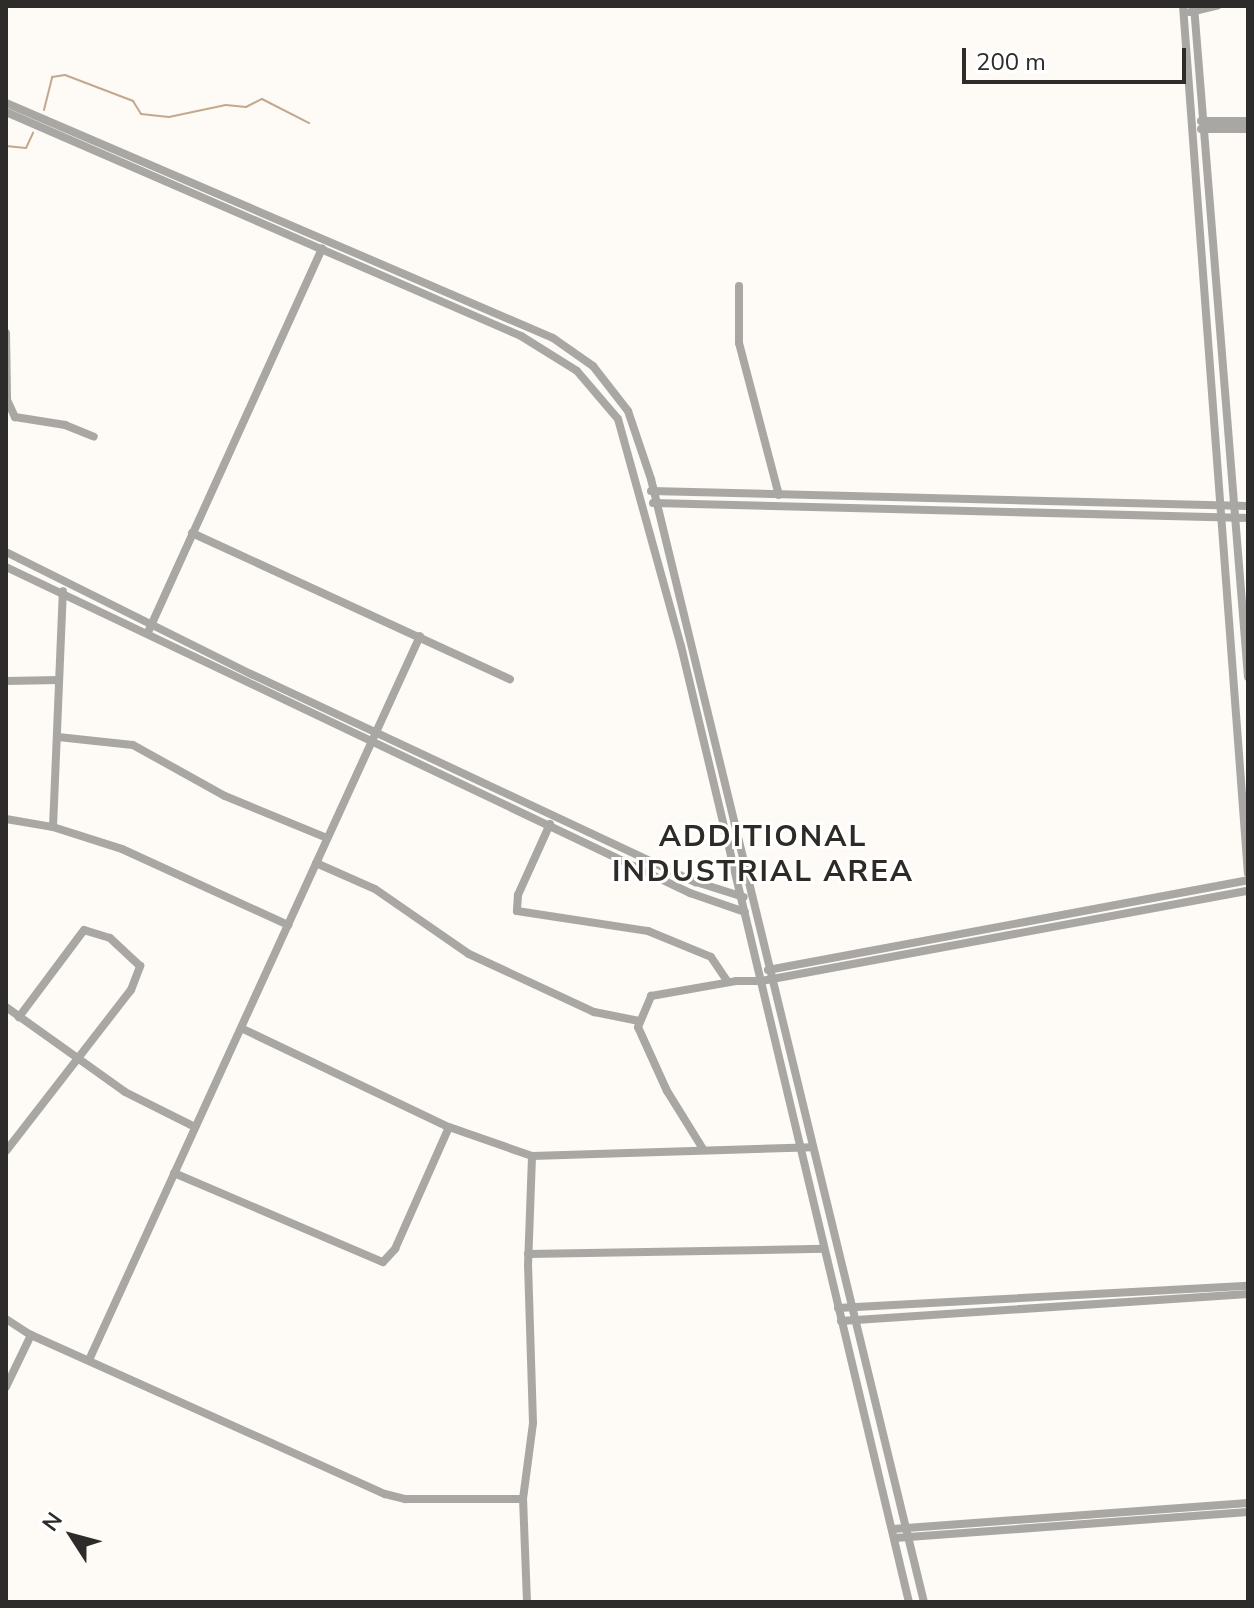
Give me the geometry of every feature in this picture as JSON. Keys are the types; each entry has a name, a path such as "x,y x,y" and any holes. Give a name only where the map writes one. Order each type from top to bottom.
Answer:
{"street":[{"path":"1217,6 1184,10 1248,874"},
{"path":"1194,8 1248,677"},
{"path":"6,103 525,324 576,352 628,411 654,491 754,914 924,1602"},
{"path":"6,112 320,252 521,336 568,364 618,419 645,503 909,1602"},
{"path":"1193,125 1248,121"},
{"path":"1204,125 1248,129"},
{"path":"149,629 325,240"},
{"path":"739,286 739,343 779,495"},
{"path":"6,333 7,400 15,417 65,425 94,437"},
{"path":"642,491 1248,506"},
{"path":"645,503 1248,518"},
{"path":"1087,503 1088,514"},
{"path":"192,533 510,679"},
{"path":"6,552 149,629 372,741 690,893 754,914"},
{"path":"6,567 377,731 696,882 751,899"},
{"path":"53,827 63,593 66,582"},
{"path":"89,1360 420,636"},
{"path":"6,681 59,680"},
{"path":"58,737 133,745 225,796 327,838"},
{"path":"554,816 518,895 517,911 648,931 711,957 728,982"},
{"path":"6,819 53,827 122,849 288,925"},
{"path":"316,863 375,889 469,954 594,1012 639,1021"},
{"path":"771,975 1248,880"},
{"path":"703,1149 667,1091 639,1021 651,996 1248,891"},
{"path":"6,1151 141,971 137,961 110,938 84,930 19,1017"},
{"path":"6,1007 125,1092 195,1127"},
{"path":"241,1028 449,1127 532,1156 813,1147"},
{"path":"174,1173 383,1262 395,1249 449,1127"},
{"path":"527,1602 523,1499 533,1423 528,1254 532,1156"},
{"path":"528,1254 824,1249"},
{"path":"838,1308 1248,1286"},
{"path":"841,1321 1248,1294"},
{"path":"6,1319 31,1335 385,1494 405,1499 523,1499"},
{"path":"6,1387 31,1335"},
{"path":"908,1533 1248,1503"},
{"path":"894,1534 1248,1512"}],"waterway":[{"path":"44,110 52,77 65,75 133,101 141,114 169,117 226,105 246,107 262,99 309,123"},
{"path":"6,146 26,148 33,133"}],"district":[{"name":"ADDITIONAL INDUSTRIAL AREA","path":"763,854"}]}
